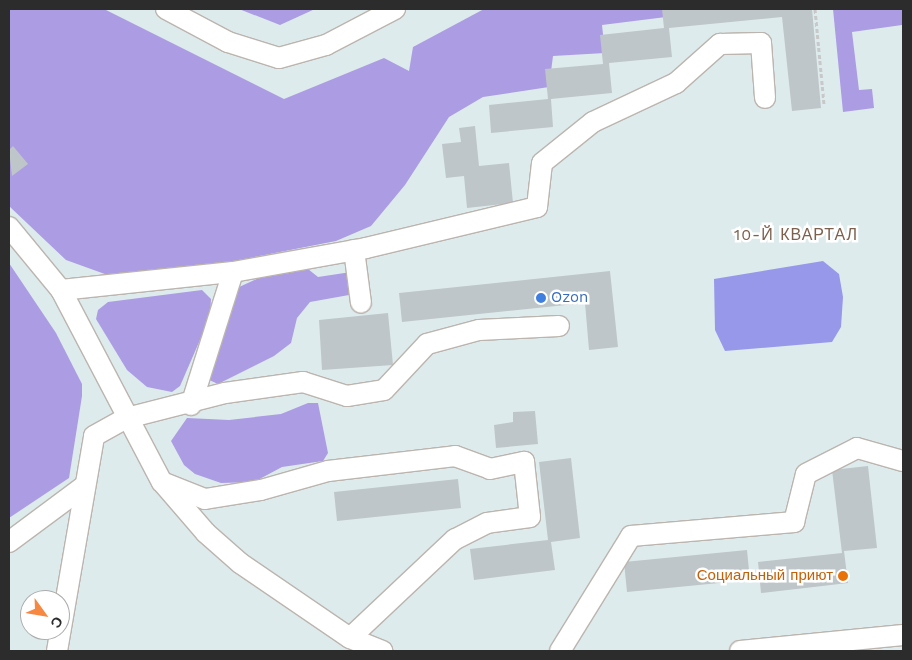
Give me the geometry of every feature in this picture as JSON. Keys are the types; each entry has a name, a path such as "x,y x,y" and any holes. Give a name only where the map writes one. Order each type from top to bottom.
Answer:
{"street":[{"path":"166,9 228,42 279,58 326,45 395,9"},
{"path":"61,290 233,272 354,250 537,207 542,163 593,122 676,83 720,44 761,43 765,98"},
{"path":"9,227 61,290 162,482 206,533 240,563 350,638 382,651"},
{"path":"354,250 361,303"},
{"path":"191,405 233,272"},
{"path":"57,651 83,487 94,436 127,418 191,405 225,393 303,382 347,396 384,390 427,344 479,330 559,326"},
{"path":"560,651 631,536 794,522 806,474 857,448 903,461"},
{"path":"162,482 204,499 261,490 328,470 455,456 490,470 524,462 530,517 487,524 455,539 350,638"},
{"path":"9,542 83,487"},
{"path":"740,651 903,635"}],"path":[{"path":"815,9 824,104"}],"shaded area":[{"path":"9,9 104,9 284,99 384,58 409,71 413,47 484,9 667,9 666,17 602,25 605,53 553,56 549,87 483,97 449,117 405,185 371,226 336,241 127,282 66,260 9,206"},
{"path":"239,9 315,9 280,25"},
{"path":"833,9 903,9 903,35 902,25 852,32 859,90 872,89 874,108 843,112"},
{"path":"823,261 839,274 843,297 841,327 832,342 725,351 715,330 714,279"},
{"path":"9,263 56,333 82,384 82,396 69,478 9,518"},
{"path":"308,269 318,277 351,272 349,295 310,302 297,318 291,343 274,356 218,384 205,378 237,288 261,277"},
{"path":"202,290 211,299 210,317 180,386 172,392 147,387 127,370 96,319 98,310 108,302"},
{"path":"308,403 318,403 328,453 323,461 282,467 254,482 221,483 195,474 184,465 171,441 187,418 229,420 281,414"}],"building":[{"path":"662,9 812,9 821,108 792,111 782,17 669,28 672,57 609,63 612,93 551,99 553,127 491,133 489,105 548,99 545,69 603,64 600,35 664,28"},
{"path":"475,126 479,166 509,163 513,203 467,208 464,176 446,178 442,144 461,142 459,128"},
{"path":"13,146 28,164 12,176 9,150"},
{"path":"610,271 618,347 589,350 585,303 402,322 399,293"},
{"path":"388,313 393,365 322,370 319,320"},
{"path":"535,411 538,444 496,448 494,425 513,422 513,412"},
{"path":"571,458 580,538 551,542 555,570 474,580 470,549 548,540 539,462"},
{"path":"868,466 877,548 844,551 848,583 761,593 758,562 842,553 832,470"},
{"path":"458,479 461,508 337,521 334,492"},
{"path":"747,550 750,580 627,592 624,562"}],"place":[{"name":"Ozon","path":"541,298"},
{"name":"Социальный приют","path":"843,576"}],"district":[{"name":"10-Й КВАРТАЛ","path":"796,235"}]}
